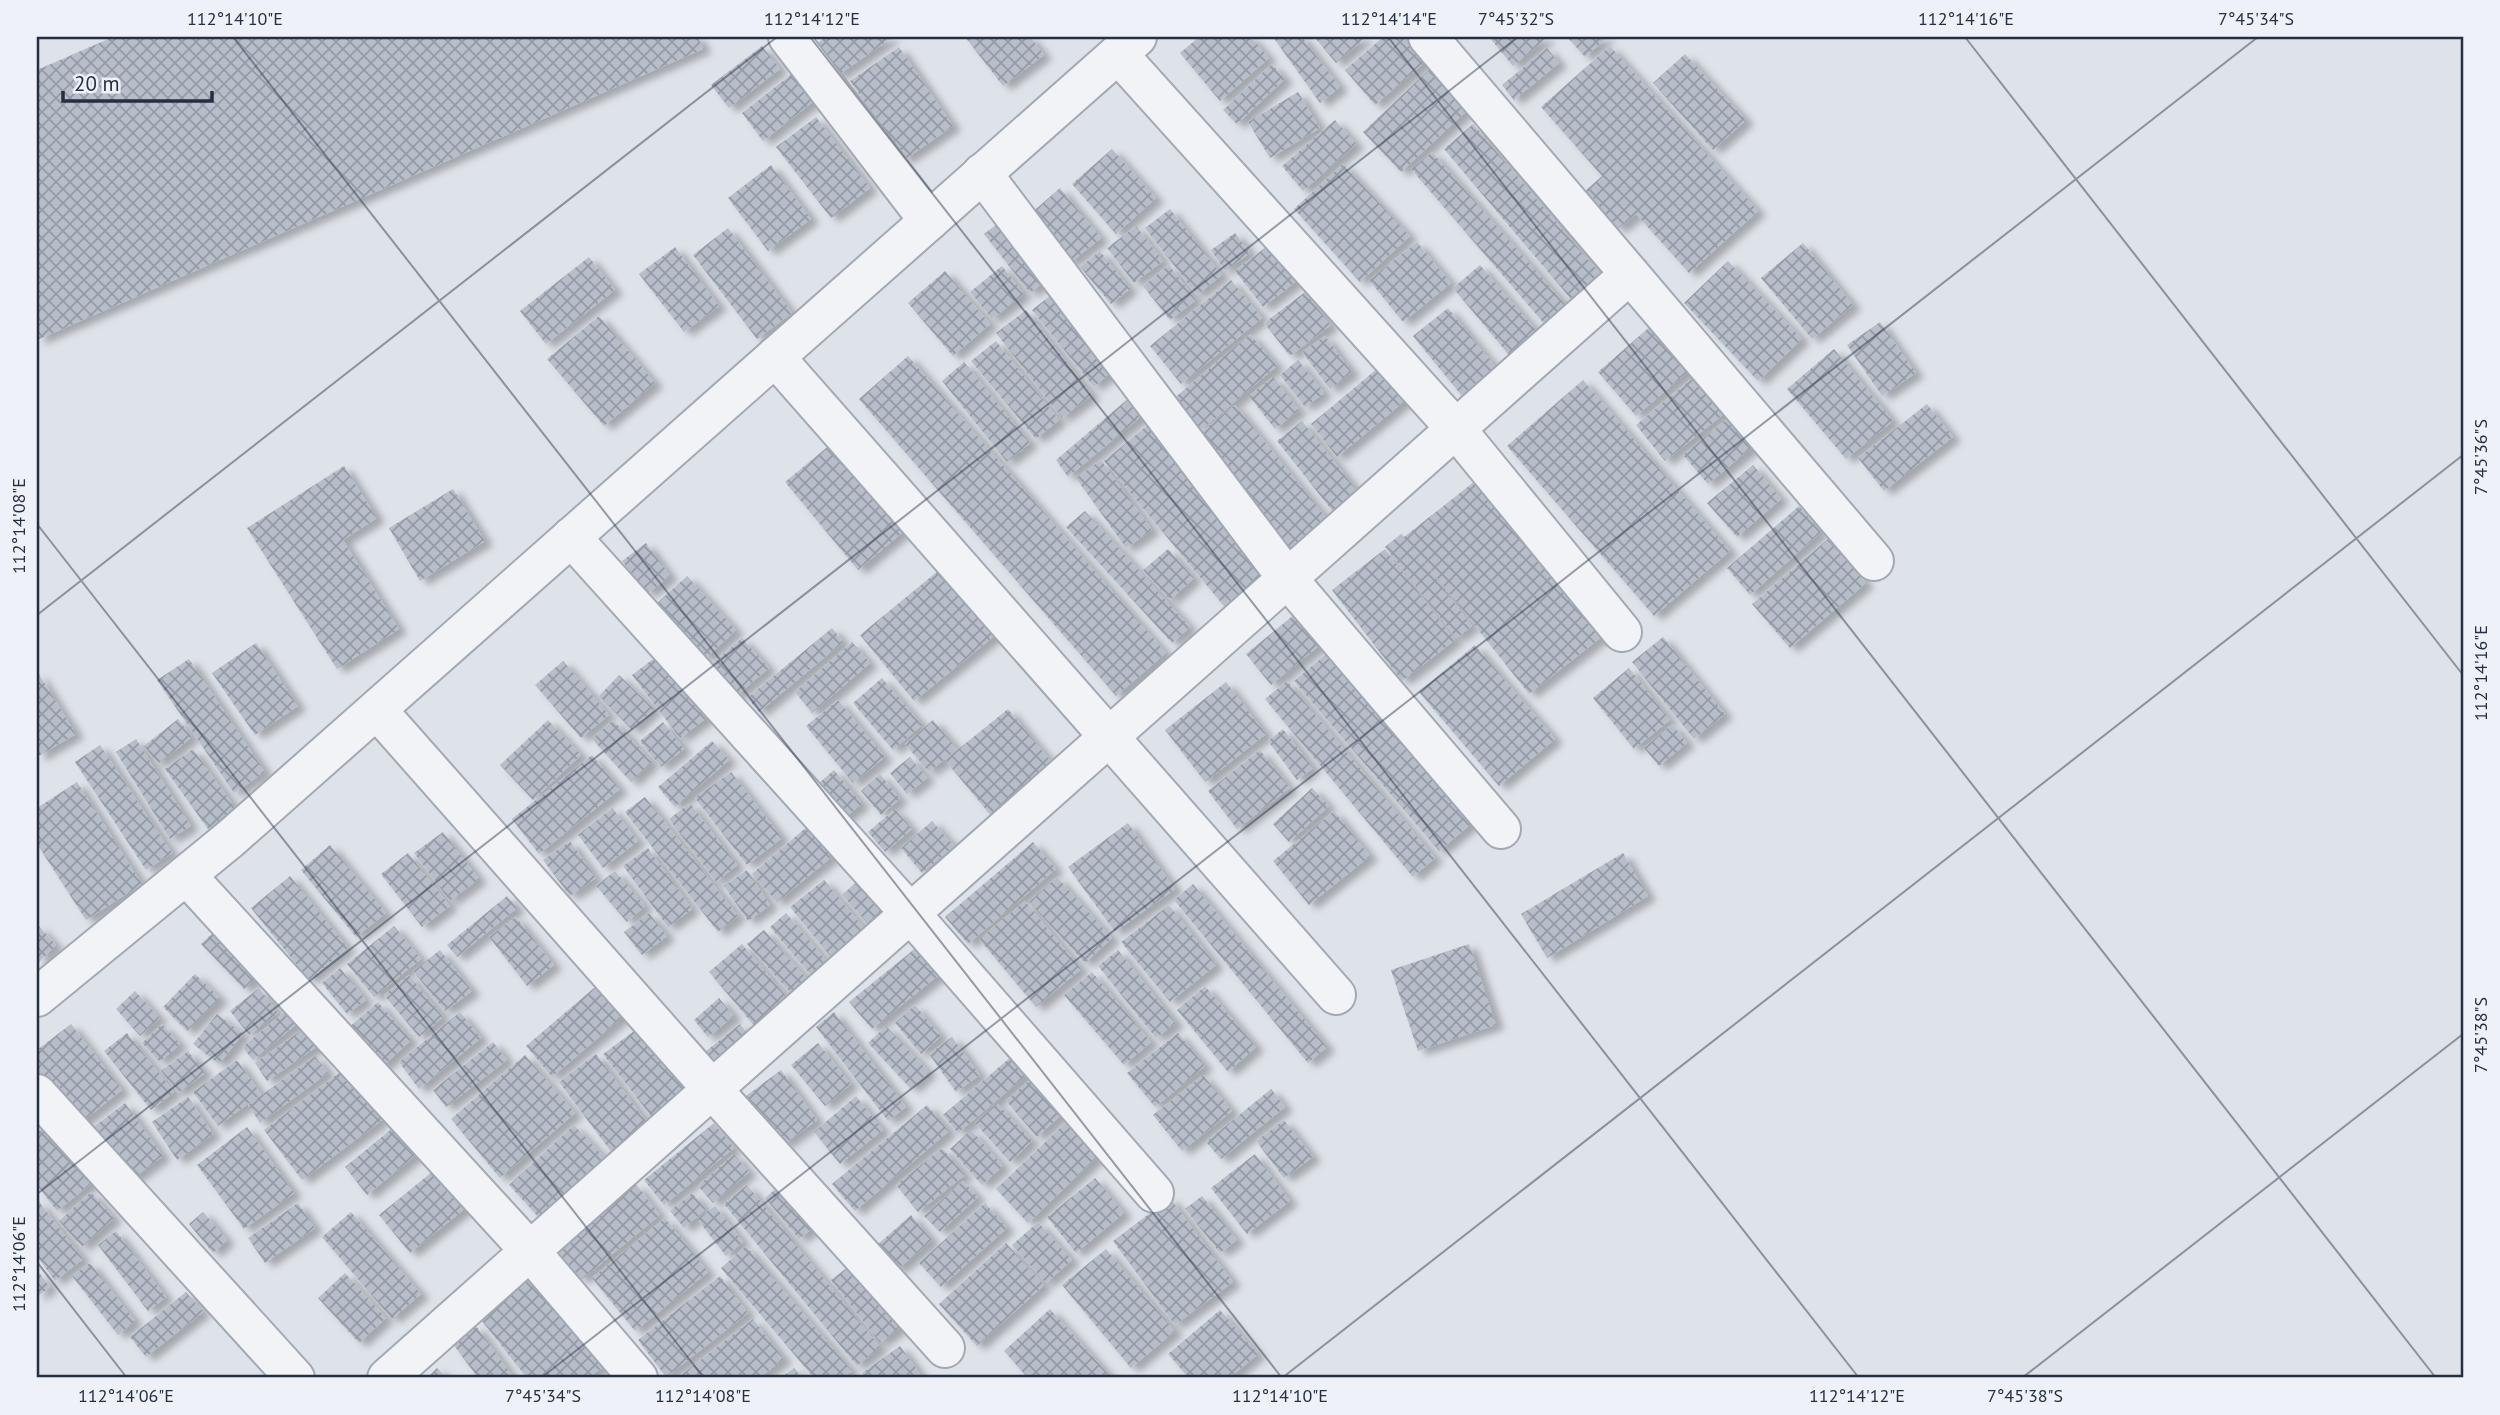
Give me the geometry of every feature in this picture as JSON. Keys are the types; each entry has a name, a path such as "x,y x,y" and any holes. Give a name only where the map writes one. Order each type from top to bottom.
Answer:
{"street":[{"path":"788,37 929,221"},
{"path":"1428,37 1874,561"},
{"path":"37,997 186,875 377,710 1127,45 1456,429 1622,632"},
{"path":"982,173 1287,579 1501,829"},
{"path":"387,1378 1630,274"},
{"path":"775,357 1336,995"},
{"path":"570,537 910,913 1154,1193"},
{"path":"377,710 945,1348"},
{"path":"186,875 530,1251 638,1378"},
{"path":"37,1094 295,1378"}],"building":[{"path":"113,37 698,37 703,49 37,340 37,70"},
{"path":"826,37 893,37 837,76 814,45"},
{"path":"965,37 1030,37 1044,55 1003,86"},
{"path":"1199,37 1251,37 1269,58 1220,101 1180,53"},
{"path":"1273,37 1302,37 1340,87 1320,103"},
{"path":"1316,37 1366,37 1336,63"},
{"path":"1383,37 1411,37 1430,58 1375,105 1345,70"},
{"path":"1489,37 1548,37 1513,66"},
{"path":"1567,37 1608,37 1585,57"},
{"path":"762,46 780,69 729,108 711,85"},
{"path":"1610,46 1758,211 1689,273 1636,214 1618,229 1584,192 1602,176 1541,107"},
{"path":"899,47 953,126 904,160 850,81"},
{"path":"1547,48 1559,63 1514,100 1502,85"},
{"path":"1685,54 1746,120 1713,150 1653,83"},
{"path":"1436,63 1474,104 1401,172 1363,132"},
{"path":"1272,64 1285,79 1237,124 1223,110"},
{"path":"793,73 814,101 763,141 742,113"},
{"path":"1298,92 1320,128 1270,158 1248,122"},
{"path":"816,117 870,188 831,218 776,147"},
{"path":"1335,120 1356,144 1303,191 1282,166"},
{"path":"1473,124 1606,281 1576,305 1444,149"},
{"path":"1112,149 1156,198 1116,234 1072,184"},
{"path":"1432,152 1570,310 1548,328 1411,169"},
{"path":"1343,164 1410,236 1360,282 1294,209"},
{"path":"771,165 811,219 768,251 728,198"},
{"path":"1060,188 1101,238 1069,264 1029,215"},
{"path":"1170,209 1222,275 1197,295 1145,228"},
{"path":"1008,216 1054,274 1030,293 984,234"},
{"path":"1136,226 1163,261 1134,283 1107,248"},
{"path":"728,228 792,313 757,339 693,255"},
{"path":"1235,233 1250,253 1225,271 1211,250"},
{"path":"1417,242 1451,283 1403,322 1369,280"},
{"path":"1803,243 1853,305 1812,339 1761,278"},
{"path":"1270,244 1298,280 1263,307 1235,271"},
{"path":"675,247 719,306 684,332 639,274"},
{"path":"1100,251 1130,289 1111,304 1080,267"},
{"path":"589,257 615,290 546,344 520,311"},
{"path":"1728,261 1802,339 1758,381 1684,303"},
{"path":"1169,265 1196,300 1170,320 1143,286"},
{"path":"1480,265 1547,343 1519,367 1453,288"},
{"path":"1002,266 1024,294 992,319 970,292"},
{"path":"945,271 990,324 953,356 908,303"},
{"path":"1231,280 1262,318 1181,384 1150,346"},
{"path":"1055,292 1116,368 1094,387 1032,310"},
{"path":"1305,292 1331,325 1290,356 1264,323"},
{"path":"1448,308 1506,380 1471,407 1413,336"},
{"path":"1026,310 1092,395 1062,418 996,333"},
{"path":"599,316 655,383 604,426 547,359"},
{"path":"1661,317 1699,362 1636,416 1598,372"},
{"path":"1880,322 1916,373 1882,396 1847,345"},
{"path":"1250,334 1277,366 1199,432 1172,400"},
{"path":"1325,336 1352,372 1330,389 1302,352"},
{"path":"996,341 1059,420 1036,439 971,361"},
{"path":"1834,349 1893,421 1846,459 1787,389"},
{"path":"908,356 1166,653 1116,696 859,399"},
{"path":"1298,360 1324,393 1305,407 1280,375"},
{"path":"964,362 1030,443 1007,462 942,381"},
{"path":"1384,363 1412,395 1337,457 1311,424"},
{"path":"1700,372 1730,409 1665,461 1636,425"},
{"path":"1273,377 1299,410 1275,429 1249,396"},
{"path":"1583,380 1730,551 1654,616 1507,446"},
{"path":"1129,398 1144,414 1068,477 1056,460"},
{"path":"1927,404 1953,437 1884,491 1858,458"},
{"path":"1235,405 1337,531 1294,565 1193,438"},
{"path":"1739,409 1764,437 1708,484 1683,455"},
{"path":"1302,421 1359,493 1334,513 1277,441"},
{"path":"1149,424 1272,574 1228,611 1104,461"},
{"path":"831,444 904,531 858,570 785,482"},
{"path":"1101,460 1152,530 1126,548 1076,478"},
{"path":"1753,465 1781,499 1737,537 1707,503"},
{"path":"344,466 377,518 343,540 399,629 337,669 247,528"},
{"path":"1479,478 1604,635 1529,694 1408,541 1472,626 1456,638 1385,547 1401,534 1404,537"},
{"path":"453,489 485,541 420,581 389,528"},
{"path":"1799,506 1821,532 1750,595 1727,568"},
{"path":"1085,511 1190,627 1172,643 1066,527"},
{"path":"1828,539 1866,583 1790,648 1752,604"},
{"path":"646,543 670,576 647,594 622,561"},
{"path":"1168,549 1194,578 1170,600 1143,570"},
{"path":"1385,549 1455,640 1402,681 1332,590"},
{"path":"949,562 1003,629 914,701 860,635"},
{"path":"687,576 736,630 705,659 655,605"},
{"path":"1301,609 1326,640 1271,685 1246,654"},
{"path":"832,628 843,642 759,712 747,698"},
{"path":"1663,637 1725,714 1694,739 1632,662"},
{"path":"742,638 769,668 736,696 710,666"},
{"path":"852,642 870,663 812,713 795,692"},
{"path":"256,643 298,706 255,735 212,673"},
{"path":"1475,645 1555,739 1499,786 1419,692"},
{"path":"1333,648 1477,819 1439,851 1294,681"},
{"path":"665,650 713,713 680,738 632,675"},
{"path":"189,659 265,772 234,793 157,680"},
{"path":"563,661 609,715 581,738 535,685"},
{"path":"1629,668 1670,720 1634,749 1593,698"},
{"path":"37,671 76,734 37,757"},
{"path":"619,675 654,709 632,730 599,696"},
{"path":"882,678 922,725 893,750 853,703"},
{"path":"1287,681 1435,858 1413,877 1265,699"},
{"path":"1226,682 1266,734 1205,782 1165,730"},
{"path":"838,700 885,757 853,783 806,726"},
{"path":"1008,709 1060,772 997,823 945,760"},
{"path":"178,719 192,737 158,764 144,746"},
{"path":"548,720 581,755 533,800 500,765"},
{"path":"613,720 652,762 631,782 592,739"},
{"path":"933,720 957,749 929,772 905,744"},
{"path":"663,722 684,749 661,767 640,741"},
{"path":"1672,724 1687,743 1659,766 1644,748"},
{"path":"1283,729 1313,768 1297,780 1268,741"},
{"path":"136,739 191,826 170,839 116,752"},
{"path":"712,741 729,760 675,807 658,787"},
{"path":"100,745 172,853 146,870 75,762"},
{"path":"193,749 236,809 208,829 165,769"},
{"path":"1260,750 1290,788 1237,829 1208,791"},
{"path":"592,755 620,789 539,854 512,819"},
{"path":"910,757 927,778 907,794 890,773"},
{"path":"834,770 862,804 838,823 810,791"},
{"path":"731,772 782,838 747,865 695,798"},
{"path":"880,774 900,799 881,815 861,791"},
{"path":"77,782 142,884 86,920 37,844 37,808"},
{"path":"1312,788 1329,806 1289,842 1273,824"},
{"path":"645,797 738,916 718,932 625,812"},
{"path":"690,803 737,865 716,882 669,819"},
{"path":"612,808 638,841 603,868 578,835"},
{"path":"895,809 912,829 885,852 868,832"},
{"path":"1334,811 1370,856 1309,905 1273,861"},
{"path":"932,821 954,846 922,873 901,848"},
{"path":"1128,823 1175,889 1115,932 1068,867"},
{"path":"809,825 834,855 777,902 752,874"},
{"path":"443,832 479,879 450,901 414,853"},
{"path":"570,841 596,878 570,896 543,860"},
{"path":"1033,842 1056,869 968,944 945,917"},
{"path":"330,845 386,913 356,937 301,870"},
{"path":"648,848 692,909 668,927 623,866"},
{"path":"408,853 450,906 422,927 381,874"},
{"path":"1623,853 1648,896 1547,958 1521,914"},
{"path":"747,870 770,905 748,921 724,886"},
{"path":"615,871 645,906 627,922 596,886"},
{"path":"865,874 895,906 871,927 842,895"},
{"path":"290,876 348,948 309,980 251,908"},
{"path":"1057,877 1112,938 1085,963 1029,902"},
{"path":"824,880 873,939 839,967 790,907"},
{"path":"1193,884 1327,1047 1308,1063 1174,900"},
{"path":"507,896 517,908 457,957 447,945"},
{"path":"1025,901 1081,969 1036,1007 979,939"},
{"path":"1169,905 1216,965 1170,1002 1121,942"},
{"path":"649,913 667,936 642,955 624,932"},
{"path":"786,913 836,972 820,986 770,927"},
{"path":"516,917 554,965 527,986 489,937"},
{"path":"37,924 56,945 37,964"},
{"path":"394,926 421,959 374,997 347,964"},
{"path":"216,930 258,975 244,989 201,944"},
{"path":"764,930 814,987 798,1001 747,944"},
{"path":"742,944 795,1007 762,1035 709,972"},
{"path":"1469,944 1496,1025 1418,1051 1391,970"},
{"path":"917,947 940,974 872,1029 849,1002"},
{"path":"440,950 472,991 445,1011 413,971"},
{"path":"1118,950 1176,1023 1156,1038 1098,966"},
{"path":"340,968 366,1000 347,1014 322,983"},
{"path":"1092,972 1151,1042 1124,1065 1064,995"},
{"path":"195,974 220,998 187,1031 163,1007"},
{"path":"409,975 443,1017 419,1037 384,995"},
{"path":"601,982 627,1013 552,1077 526,1046"},
{"path":"1205,986 1256,1047 1228,1072 1177,1010"},
{"path":"259,988 278,1013 249,1035 230,1011"},
{"path":"135,991 160,1018 140,1036 116,1009"},
{"path":"719,998 734,1016 708,1037 694,1020"},
{"path":"378,1002 411,1040 381,1068 347,1029"},
{"path":"293,1005 304,1018 253,1060 242,1047"},
{"path":"915,1005 941,1036 921,1054 895,1023"},
{"path":"460,1012 481,1038 419,1089 399,1062"},
{"path":"834,1012 906,1107 888,1121 816,1027"},
{"path":"217,1014 243,1034 219,1064 193,1044"},
{"path":"645,1023 695,1089 654,1120 603,1054"},
{"path":"71,1024 122,1090 74,1128 37,1080 37,1050"},
{"path":"162,1024 180,1044 160,1062 142,1043"},
{"path":"740,1024 757,1046 722,1074 705,1052"},
{"path":"886,1026 929,1072 911,1089 868,1043"},
{"path":"306,1027 319,1045 267,1081 255,1063"},
{"path":"127,1033 174,1092 151,1110 104,1051"},
{"path":"1178,1033 1205,1066 1155,1107 1127,1073"},
{"path":"952,1037 980,1075 956,1092 929,1054"},
{"path":"493,1042 507,1060 446,1107 433,1090"},
{"path":"818,1043 851,1084 825,1106 791,1065"},
{"path":"188,1051 205,1073 178,1093 161,1071"},
{"path":"596,1054 652,1129 615,1157 559,1082"},
{"path":"525,1055 575,1113 500,1178 451,1119"},
{"path":"315,1056 328,1073 260,1123 248,1105"},
{"path":"1012,1056 1028,1074 958,1133 943,1115"},
{"path":"237,1060 261,1094 218,1126 193,1092"},
{"path":"344,1069 382,1120 302,1180 264,1130"},
{"path":"781,1070 817,1120 783,1145 746,1096"},
{"path":"1040,1071 1071,1106 1037,1137 1006,1101"},
{"path":"1203,1075 1232,1111 1182,1151 1153,1115"},
{"path":"1271,1089 1285,1107 1221,1159 1206,1142"},
{"path":"856,1096 883,1130 840,1164 814,1132"},
{"path":"188,1097 213,1134 177,1160 152,1122"},
{"path":"125,1103 163,1156 131,1180 91,1129"},
{"path":"997,1103 1032,1141 1010,1162 975,1123"},
{"path":"927,1105 949,1131 855,1211 832,1184"},
{"path":"1284,1120 1313,1157 1284,1178 1256,1141"},
{"path":"714,1123 734,1148 664,1205 644,1180"},
{"path":"1065,1123 1098,1156 1028,1223 996,1189"},
{"path":"46,1125 92,1183 57,1211 37,1185 37,1133"},
{"path":"574,1125 608,1161 543,1222 509,1185"},
{"path":"395,1126 417,1154 367,1195 345,1167"},
{"path":"247,1127 294,1193 244,1229 197,1165"},
{"path":"971,1130 1003,1166 982,1185 950,1149"},
{"path":"942,1148 965,1175 918,1212 896,1185"},
{"path":"734,1154 749,1172 713,1203 698,1186"},
{"path":"1255,1154 1290,1201 1247,1234 1211,1188"},
{"path":"443,1163 473,1202 410,1253 379,1215"},
{"path":"1095,1178 1124,1213 1076,1253 1047,1217"},
{"path":"963,1181 978,1197 940,1232 924,1216"},
{"path":"784,1182 818,1224 799,1239 765,1198"},
{"path":"636,1184 660,1215 581,1280 556,1249"},
{"path":"747,1185 880,1347 857,1366 724,1204"},
{"path":"91,1192 114,1218 82,1247 59,1221"},
{"path":"692,1193 706,1209 684,1228 670,1211"},
{"path":"1202,1196 1237,1240 1220,1253 1185,1209"},
{"path":"1170,1198 1233,1282 1175,1325 1113,1241"},
{"path":"37,1199 83,1259 55,1281 37,1256"},
{"path":"298,1203 315,1228 265,1263 248,1238"},
{"path":"985,1203 1007,1228 941,1287 919,1263"},
{"path":"715,1206 743,1242 726,1256 697,1219"},
{"path":"203,1212 227,1240 213,1253 189,1224"},
{"path":"351,1212 421,1294 392,1319 322,1237"},
{"path":"911,1215 932,1240 897,1270 876,1246"},
{"path":"665,1218 708,1272 635,1331 592,1278"},
{"path":"1038,1222 1072,1260 1046,1283 1012,1245"},
{"path":"116,1231 166,1297 148,1311 98,1245"},
{"path":"1006,1243 1044,1285 977,1346 939,1304"},
{"path":"746,1246 852,1371 843,1378 814,1378 721,1268"},
{"path":"1106,1249 1175,1331 1131,1368 1062,1285"},
{"path":"861,1257 910,1319 880,1343 831,1280"},
{"path":"90,1263 135,1321 118,1335 72,1276"},
{"path":"37,1270 50,1287 37,1297"},
{"path":"345,1273 386,1318 359,1343 318,1298"},
{"path":"531,1274 603,1367 588,1378 527,1378 478,1316"},
{"path":"720,1276 748,1313 666,1377 638,1340"},
{"path":"186,1292 203,1312 146,1357 130,1337"},
{"path":"1050,1309 1112,1378 1028,1378 1004,1351"},
{"path":"1220,1310 1258,1354 1229,1378 1189,1378 1168,1354"},
{"path":"753,1319 784,1359 759,1378 677,1378"},
{"path":"476,1326 514,1378 478,1378 453,1344"},
{"path":"900,1346 923,1378 866,1378 862,1373"},
{"path":"437,1368 447,1378 427,1378"},
{"path":"794,1368 802,1378 780,1378"}]}
